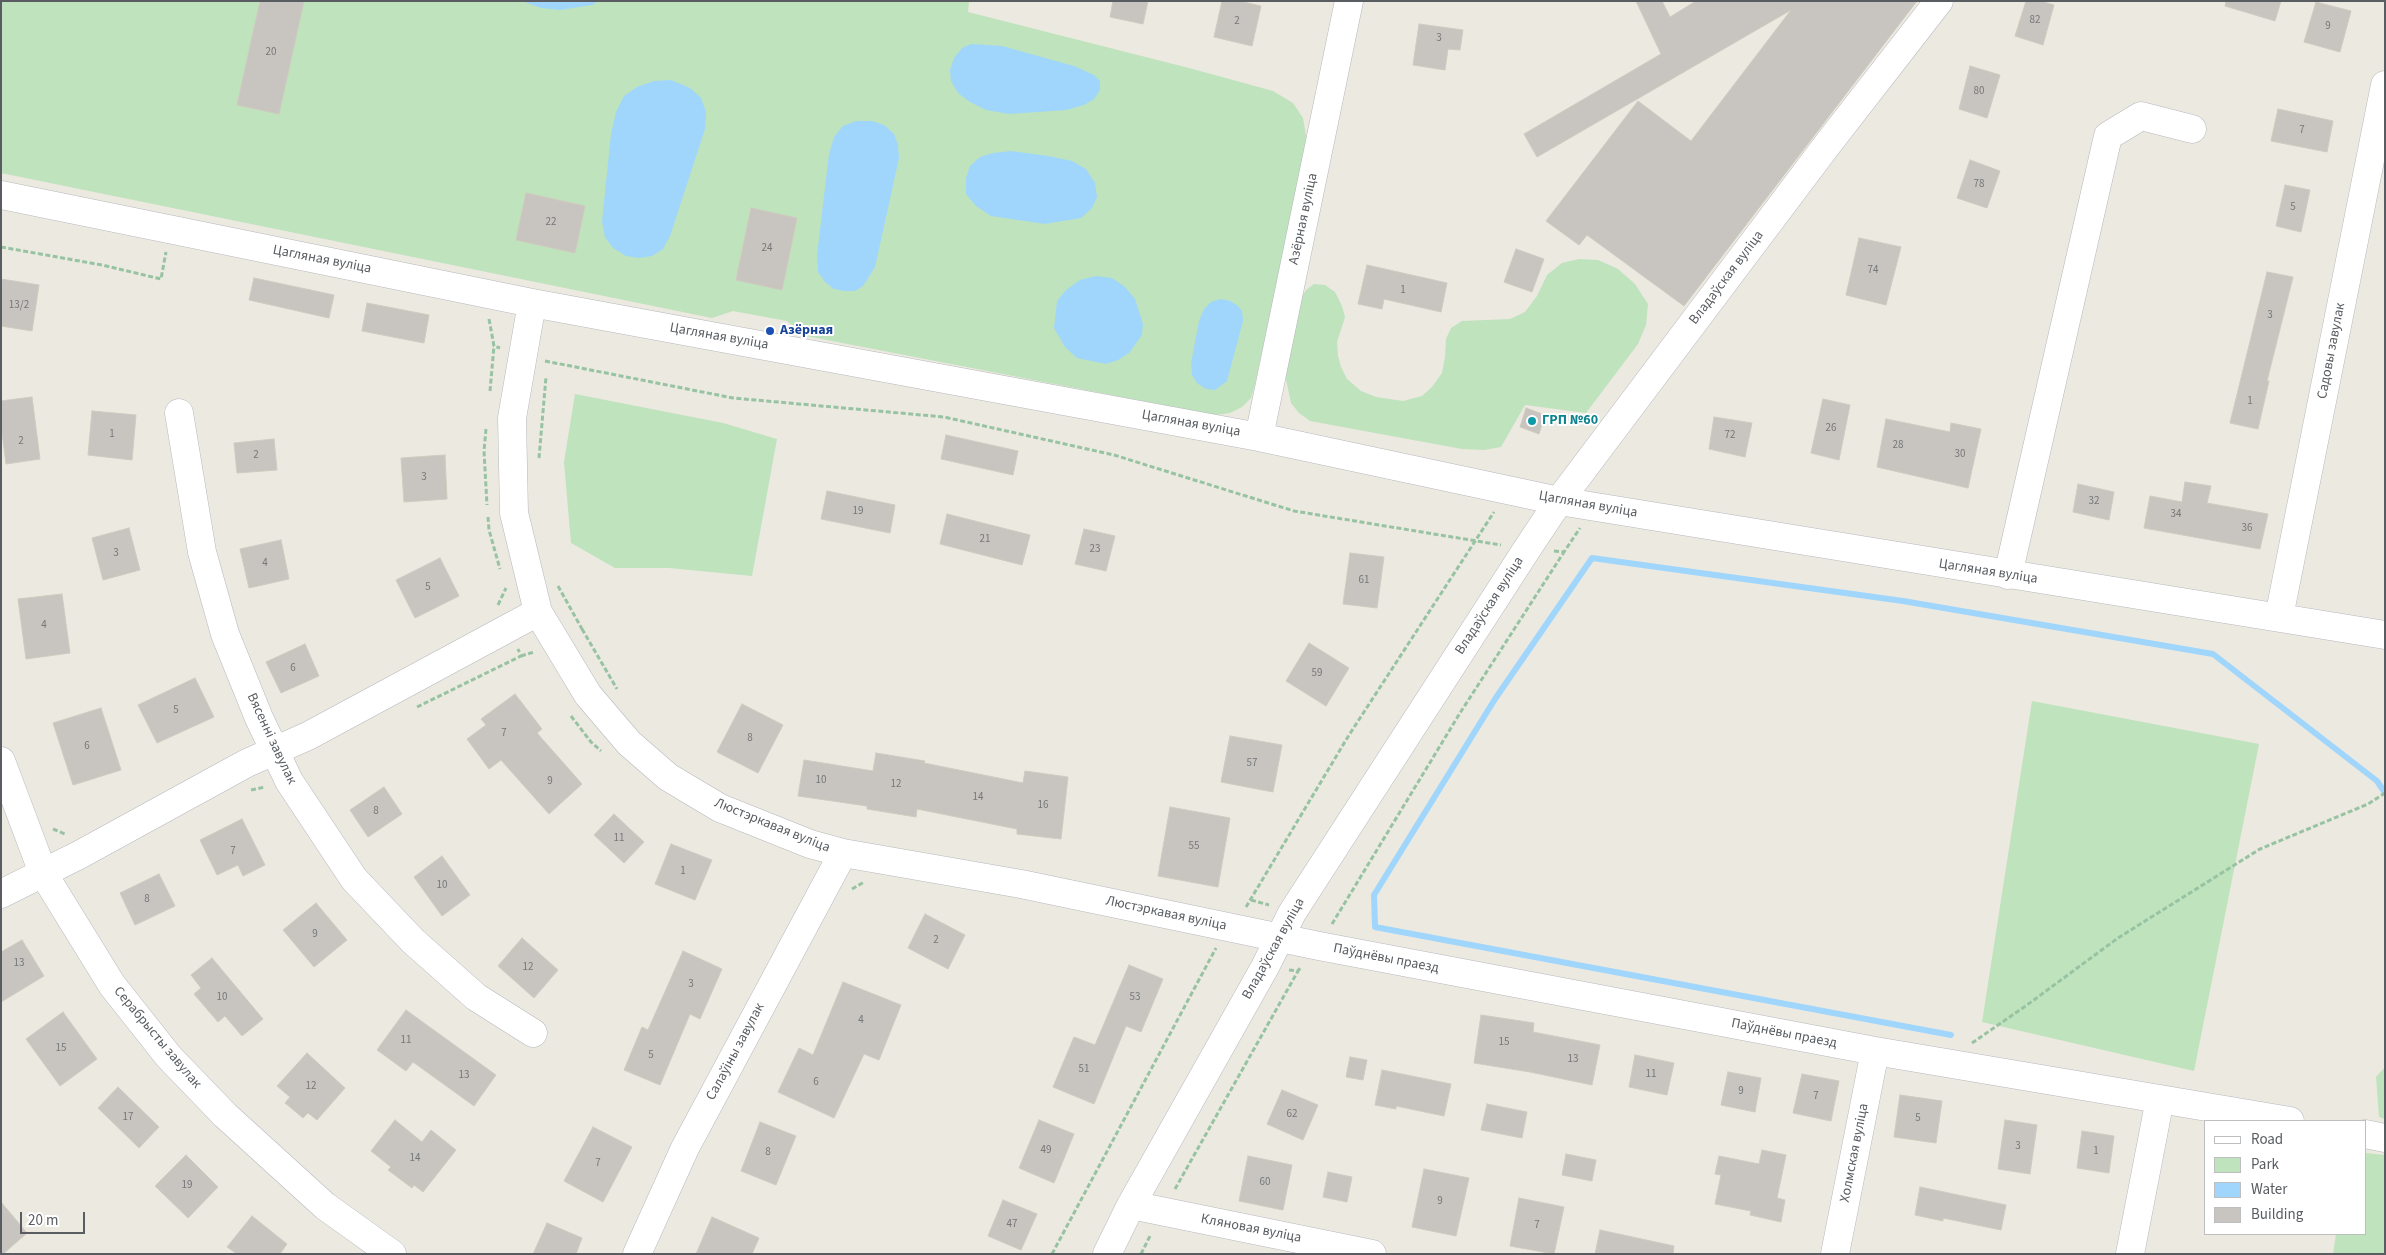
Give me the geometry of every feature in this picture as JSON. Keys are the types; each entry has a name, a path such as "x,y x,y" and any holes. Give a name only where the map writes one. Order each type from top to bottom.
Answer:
{"street":[{"name":"Азёрная вуліца","path":"1259,437 1349,1"},
{"name":"Владаўская вуліца","path":"1107,1254 1131,1205 1265,967 1298,904 1527,549 1559,502 1827,145 1939,1"},
{"name":"Садовы завулак","path":"2279,618 2385,86"},
{"path":"2008,575 2108,136 2141,116 2192,129"},
{"name":"Цагляная вуліца","path":"1,195 532,303 1259,437 1559,502 2385,636"},
{"name":"Люстэркавая вуліца","path":"532,303 512,418 514,513 538,612 588,695 629,743 668,777 720,808 810,844 844,853 1021,884 1228,939 1279,938"},
{"name":"Вясенні завулак","path":"179,413 202,552 225,634 274,751 289,781 354,879 413,941 476,997 533,1033"},
{"path":"1,894 247,763 308,736 538,612"},
{"name":"Серабрысты завулак","path":"1,761 43,873 112,985 169,1057 225,1115 325,1206 392,1254"},
{"name":"Салаўіны завулак","path":"637,1254 685,1148 844,853"},
{"name":"Паўднёвы праезд","path":"1279,938 1875,1052 2284,1120"},
{"name":"Холмская вуліца","path":"1835,1254 1875,1052"},
{"path":"2130,1254 2160,1099"},
{"path":"2366,1134 2385,1138"},
{"name":"Кляновая вуліца","path":"1131,1205 1372,1254"}],"path":[{"path":"1,247 102,265 160,279 166,251"},
{"path":"487,311 494,346 522,356 733,398 944,418 1114,455 1294,511 1527,549 1564,552"},
{"path":"1052,1254 1216,948 1228,939 1349,735 1508,490"},
{"path":"1141,1254 1162,1212 1298,971 1319,946 1460,713 1594,507"},
{"path":"1943,1063 2028,1005 2118,938 2260,850 2368,804 2385,793"},
{"path":"1216,948 1228,939"},
{"path":"1207,945 1216,948"},
{"path":"1265,967 1298,971"}],"green space":[{"path":"1,1 969,1 968,12 1273,91 1293,103 1303,118 1306,136 1305,156 1251,398 1242,407 1230,413 1215,415 806,336 787,321 733,311 712,318 1,173"},
{"path":"1579,259 1598,260 1618,269 1635,284 1648,304 1646,325 1638,344 1586,413 1525,405 1501,447 1484,450 1462,449 1310,421 1299,413 1291,403 1284,370 1301,298 1306,290 1314,284 1325,285 1335,292 1342,306 1345,317 1337,342 1338,356 1347,379 1361,391 1376,397 1403,401 1422,396 1432,387 1442,373 1446,339 1451,328 1462,321 1510,319 1525,312 1537,296 1547,275 1562,263"},
{"path":"575,394 723,423 777,439 752,576 669,568 615,568 571,543 564,462"},
{"path":"2032,701 2259,744 2194,1071 1982,1022"},
{"path":"2385,1067 2385,1119 2379,1117 2376,1077"},
{"path":"2366,1153 2385,1155 2385,1254 2333,1254 2336,1235 2366,1235"}],"water":[{"path":"522,1 599,1 592,5 560,10 541,8"},
{"path":"971,44 1002,46 1074,66 1094,75 1100,81 1100,90 1094,99 1084,105 1066,110 1009,114 986,110 958,93 951,81 950,70 954,58 962,48"},
{"path":"671,80 690,88 701,98 706,112 705,129 670,236 663,249 652,256 639,258 626,256 613,248 605,237 602,222 611,134 616,112 624,96 637,87 654,81"},
{"path":"856,121 872,121 884,125 894,134 898,145 899,158 875,267 863,286 855,291 844,291 834,289 825,282 818,272 817,255 829,154 834,137 843,126"},
{"path":"1011,151 1072,161 1086,169 1095,183 1097,197 1092,208 1081,218 1045,224 991,216 976,206 966,194 966,178 970,166 980,157"},
{"path":"1096,276 1112,278 1125,287 1135,299 1143,324 1142,335 1129,353 1118,360 1106,364 1077,358 1065,347 1054,328 1057,301 1066,290 1080,280"},
{"path":"1221,299 1230,301 1238,306 1242,311 1243,321 1227,381 1215,390 1206,389 1197,383 1192,375 1191,363 1199,321 1204,309 1211,302"}],"building":[{"path":"260,1 304,1 279,114 237,105"},
{"path":"1113,1 1148,1 1143,24 1110,17"},
{"path":"1222,1 1239,1 1261,6 1252,46 1214,37"},
{"path":"1636,1 1662,1 1670,17 1696,1 1917,1 1684,306 1587,235 1579,245 1546,221 1638,101 1691,141 1791,10 1537,157 1524,134 1661,54"},
{"path":"2026,1 2040,1 2054,5 2043,45 2015,36"},
{"path":"2226,1 2281,1 2275,21 2225,6"},
{"path":"2316,2 2351,11 2340,52 2304,42"},
{"path":"1419,24 1463,30 1460,50 1448,49 1445,70 1413,65"},
{"path":"1970,66 2000,75 1987,118 1959,109"},
{"path":"2278,109 2333,121 2327,152 2271,141"},
{"path":"1970,160 2000,171 1987,208 1957,198"},
{"path":"2285,185 2310,190 2301,232 2276,226"},
{"path":"526,193 585,206 575,253 516,240"},
{"path":"751,208 797,218 782,290 736,280"},
{"path":"1859,238 1901,247 1886,305 1846,295"},
{"path":"1516,249 1544,259 1532,292 1504,282"},
{"path":"1367,265 1447,283 1441,312 1384,299 1382,309 1358,304"},
{"path":"2267,272 2293,277 2267,381 2269,381 2258,429 2230,423"},
{"path":"254,278 334,295 329,318 249,300"},
{"path":"1,279 39,285 32,331 1,326"},
{"path":"367,303 429,315 424,343 362,331"},
{"path":"32,397 40,459 6,464 1,425 1,401"},
{"path":"1823,399 1850,405 1839,460 1811,453"},
{"name":"ГРП №60","path":"1526,408 1545,415 1539,434 1520,427"},
{"path":"92,411 136,415 132,460 88,455"},
{"path":"1714,417 1752,423 1745,457 1709,449"},
{"path":"1886,419 1950,432 1951,423 1981,429 1968,488 1877,467"},
{"path":"946,435 1018,451 1013,475 941,459"},
{"path":"274,439 277,470 237,473 234,443"},
{"path":"445,455 447,499 404,502 401,458"},
{"path":"2185,482 2211,486 2207,503 2268,514 2260,549 2144,528 2150,496 2182,502"},
{"path":"2078,484 2114,492 2109,520 2073,512"},
{"path":"827,491 895,505 890,533 821,519"},
{"path":"947,514 1030,535 1022,565 940,544"},
{"path":"129,528 140,570 103,580 92,538"},
{"path":"1084,529 1115,536 1106,571 1075,564"},
{"path":"281,540 289,579 249,588 240,549"},
{"path":"1350,553 1384,557 1377,608 1343,604"},
{"path":"440,558 459,596 415,618 396,580"},
{"path":"62,594 70,653 26,659 18,599"},
{"path":"1309,643 1349,668 1326,706 1286,681"},
{"path":"305,644 319,676 281,693 266,662"},
{"path":"195,678 214,717 157,743 138,705"},
{"path":"515,694 542,729 537,733 582,784 549,814 501,760 489,769 467,739 486,725 481,719"},
{"path":"742,704 783,725 758,773 717,752"},
{"path":"101,708 121,770 73,785 53,723"},
{"path":"1230,736 1282,745 1273,792 1221,782"},
{"path":"876,753 925,761 924,763 1023,783 1025,771 1068,777 1061,839 1017,834 1017,829 917,809 916,817 867,809 867,806 798,796 804,760 873,771"},
{"path":"384,787 402,814 368,837 350,810"},
{"path":"1170,807 1230,818 1218,887 1158,876"},
{"path":"614,814 644,842 624,863 594,835"},
{"path":"242,819 265,865 243,876 238,865 217,875 200,840"},
{"path":"671,844 712,860 695,900 655,884"},
{"path":"442,856 470,895 442,916 414,877"},
{"path":"159,874 175,906 135,925 120,893"},
{"path":"316,903 347,940 314,967 283,930"},
{"path":"925,914 965,935 948,969 908,948"},
{"path":"522,938 558,970 534,998 498,966"},
{"path":"22,940 44,976 1,1002 1,952"},
{"path":"683,951 722,969 700,1019 690,1014 660,1085 624,1070 642,1027 648,1030"},
{"path":"212,958 263,1019 242,1036 225,1016 218,1022 194,994 201,988 191,975"},
{"path":"1129,965 1163,979 1141,1032 1126,1026 1094,1104 1053,1087 1074,1037 1095,1045"},
{"path":"843,982 901,1005 879,1060 864,1054 834,1118 778,1092 799,1048 813,1055"},
{"path":"406,1010 496,1075 474,1106 413,1062 406,1071 377,1050"},
{"path":"63,1012 97,1059 60,1086 26,1039"},
{"path":"1481,1015 1534,1023 1533,1032 1600,1045 1592,1085 1474,1063"},
{"path":"307,1053 345,1088 317,1120 308,1113 303,1118 285,1103 290,1097 277,1086"},
{"path":"1635,1055 1674,1063 1667,1095 1629,1087"},
{"path":"1350,1057 1367,1060 1363,1080 1346,1077"},
{"path":"1382,1070 1451,1084 1444,1116 1396,1106 1396,1109 1375,1105"},
{"path":"1728,1072 1761,1078 1755,1112 1721,1105"},
{"path":"1802,1074 1839,1081 1831,1121 1793,1113"},
{"path":"118,1087 159,1127 139,1148 98,1108"},
{"path":"1282,1090 1318,1105 1303,1140 1267,1124"},
{"path":"1900,1095 1942,1101 1936,1143 1894,1137"},
{"path":"1487,1104 1527,1112 1522,1138 1481,1130"},
{"path":"395,1120 422,1142 431,1130 456,1150 423,1192 414,1185 412,1188 388,1170 391,1167 371,1151"},
{"path":"1039,1120 1074,1134 1054,1183 1019,1168"},
{"path":"2005,1120 2037,1125 2030,1174 1998,1169"},
{"path":"760,1122 796,1136 776,1185 741,1171"},
{"path":"593,1127 632,1147 603,1202 564,1181"},
{"path":"2082,1131 2114,1136 2109,1173 2077,1168"},
{"path":"1762,1150 1786,1155 1777,1198 1785,1200 1781,1222 1750,1215 1751,1211 1715,1204 1721,1175 1715,1174 1719,1156 1759,1164"},
{"path":"1566,1154 1596,1160 1592,1181 1562,1175"},
{"path":"186,1155 218,1187 188,1218 155,1186"},
{"path":"1248,1156 1292,1165 1283,1210 1239,1201"},
{"path":"1424,1169 1469,1178 1456,1236 1412,1227"},
{"path":"1328,1172 1352,1177 1347,1202 1323,1197"},
{"path":"1920,1187 2006,1205 2001,1230 1943,1218 1943,1221 1915,1215"},
{"path":"1519,1198 1564,1207 1554,1254 1510,1246"},
{"path":"1003,1200 1037,1214 1021,1250 988,1236"},
{"path":"1,1202 27,1233 3,1254 1,1254"},
{"path":"252,1216 287,1244 280,1254 237,1254 227,1247"},
{"path":"712,1217 759,1238 752,1254 696,1254"},
{"path":"547,1223 582,1238 576,1254 533,1254"},
{"path":"1600,1230 1674,1246 1673,1254 1595,1254"}],"waterway":[{"path":"1951,1035 1375,927 1374,895 1495,699 1592,558 1903,601 2213,654 2377,781 2385,793"}],"place":[{"name":"Азёрная","path":"770,331"},
{"name":"ГРП №60","path":"1532,421"}]}
